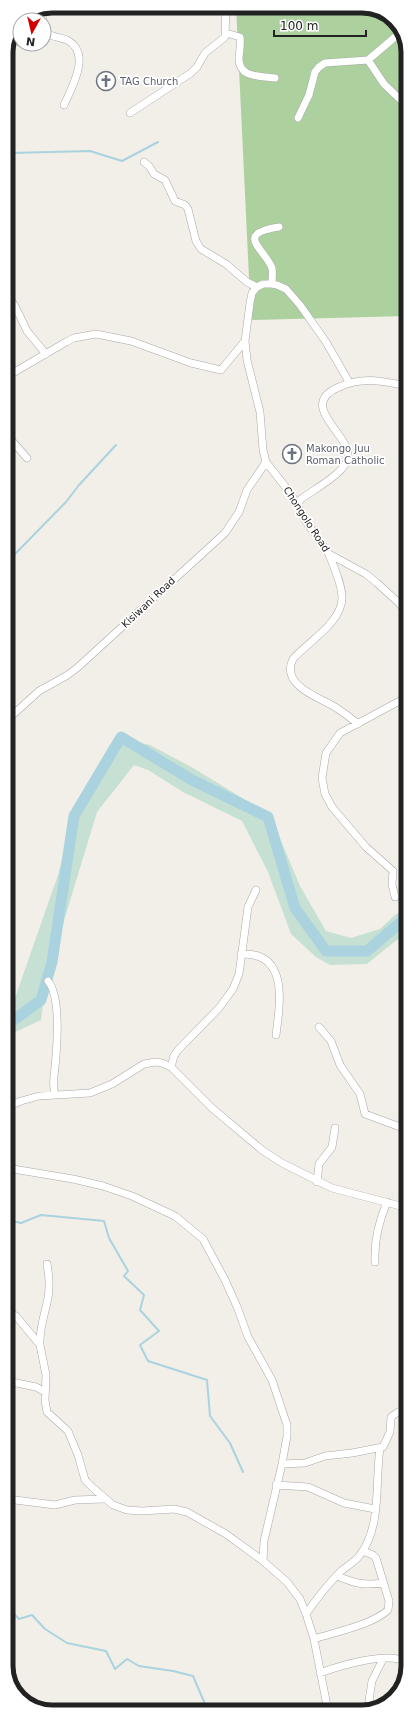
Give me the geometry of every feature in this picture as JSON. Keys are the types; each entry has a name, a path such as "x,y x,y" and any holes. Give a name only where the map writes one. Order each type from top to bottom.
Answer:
{"street":[{"path":"130,113 191,73 197,67 205,53 223,40 226,33 226,13"},
{"path":"226,33 240,37 240,66 243,71 252,75 275,78"},
{"path":"298,118 309,95 315,72 319,67 326,63 368,60 397,35"},
{"path":"52,36 68,41 75,46 79,54 79,69 64,105"},
{"path":"368,60 384,84 401,100"},
{"path":"144,162 149,166 154,174 165,180 175,201 185,205 188,209 196,241 201,249 226,264 247,282 257,287"},
{"path":"272,284 272,270 258,250 255,240 256,236 263,229 279,227"},
{"path":"266,462 263,450 260,412 247,360 245,341 252,293 257,287 263,284 272,284 286,289 300,305 326,342 349,382"},
{"path":"13,303 27,331 46,354"},
{"path":"13,373 74,338 96,334 131,341 191,363 222,370 245,341"},
{"path":"297,504 310,492 338,473 345,466 348,458 348,450 344,441 326,418 323,407 325,396 328,392 349,382 358,380 380,381 401,385"},
{"path":"13,442 27,458"},
{"name":"Chongolo Road","path":"266,462 284,484 307,523 329,554 366,574 389,592 401,607"},
{"name":"Kisiwani Road","path":"13,715 39,691 77,668 218,540 233,523 239,512 246,490 266,462"},
{"path":"329,554 337,574 342,597 341,608 336,618 293,659 291,663 291,675 302,689 339,710 358,724"},
{"path":"394,897 392,884 393,871 366,847 337,813 328,801 322,786 323,766 326,753 340,734 401,701"},
{"path":"171,1067 174,1056 178,1050 229,997 239,974 248,907 256,890"},
{"path":"241,954 252,954 261,957 270,965 277,975 281,999 276,1035"},
{"path":"48,981 54,992 57,1028 53,1083 55,1094"},
{"path":"319,1027 331,1041 340,1065 360,1094 365,1114 401,1127"},
{"path":"13,1104 31,1098 55,1094 67,1096 90,1093 112,1084 144,1064 162,1063 171,1067 212,1108 262,1150 282,1164 317,1182 341,1191 401,1206"},
{"path":"317,1182 319,1164 332,1147 335,1128"},
{"path":"13,1169 103,1186 132,1196 175,1216 203,1239 225,1280 238,1309 248,1337 270,1375 283,1409 287,1425 287,1436 282,1464 264,1541 263,1561"},
{"path":"375,1262 374,1247 387,1202"},
{"path":"47,1264 49,1280 48,1299 40,1329 40,1345 46,1375 45,1392 47,1412 68,1431 85,1480 104,1499 113,1505 127,1510 142,1511 174,1509 188,1512 226,1534 263,1561 287,1582 300,1599 306,1614 314,1639 327,1705"},
{"path":"13,1315 16,1316 40,1345"},
{"path":"13,1382 31,1385 45,1392"},
{"path":"282,1464 305,1463 325,1456 383,1447 388,1439 392,1415 398,1412"},
{"path":"306,1614 336,1576 356,1560 363,1551 373,1525 380,1448"},
{"path":"276,1485 308,1488 344,1503 375,1509"},
{"path":"13,1500 55,1505 75,1500 104,1499"},
{"path":"314,1639 363,1623 384,1614 388,1610 389,1606 376,1558 373,1555 363,1551"},
{"path":"336,1576 353,1583 383,1583"},
{"path":"320,1673 351,1663 382,1659 401,1661"},
{"path":"371,1704 369,1700 372,1681 382,1659"}],"green space":[{"path":"236,13 365,13 382,18 396,32 401,52 401,316 251,320"},
{"path":"118,737 150,745 193,768 270,815 300,886 326,931 351,938 380,929 401,911 401,938 367,964 330,965 316,957 291,934 268,872 242,821 183,792 148,770 134,765 97,812 46,980 41,1020 13,1033 13,1004 58,875 74,814"}],"waterway":[{"path":"13,153 90,151 122,161 158,142"},
{"path":"13,556 66,502 79,485 116,445"},
{"path":"13,1021 41,1000 52,962 74,816 121,737 192,780 268,817 295,908 326,951 367,951 401,922"},
{"path":"13,1221 21,1223 41,1215 104,1221 109,1238 128,1271 124,1276 144,1295 140,1310 159,1331 140,1345 148,1361 207,1380 210,1416 230,1443 243,1472"},
{"path":"13,1613 19,1619 32,1615 45,1629 67,1643 106,1651 115,1669 127,1659 139,1666 173,1671 193,1676 205,1705"}],"place":[{"name":"TAG Church","path":"106,81"},
{"name":"Makongo Juu Roman Catholic","path":"292,454"}]}
